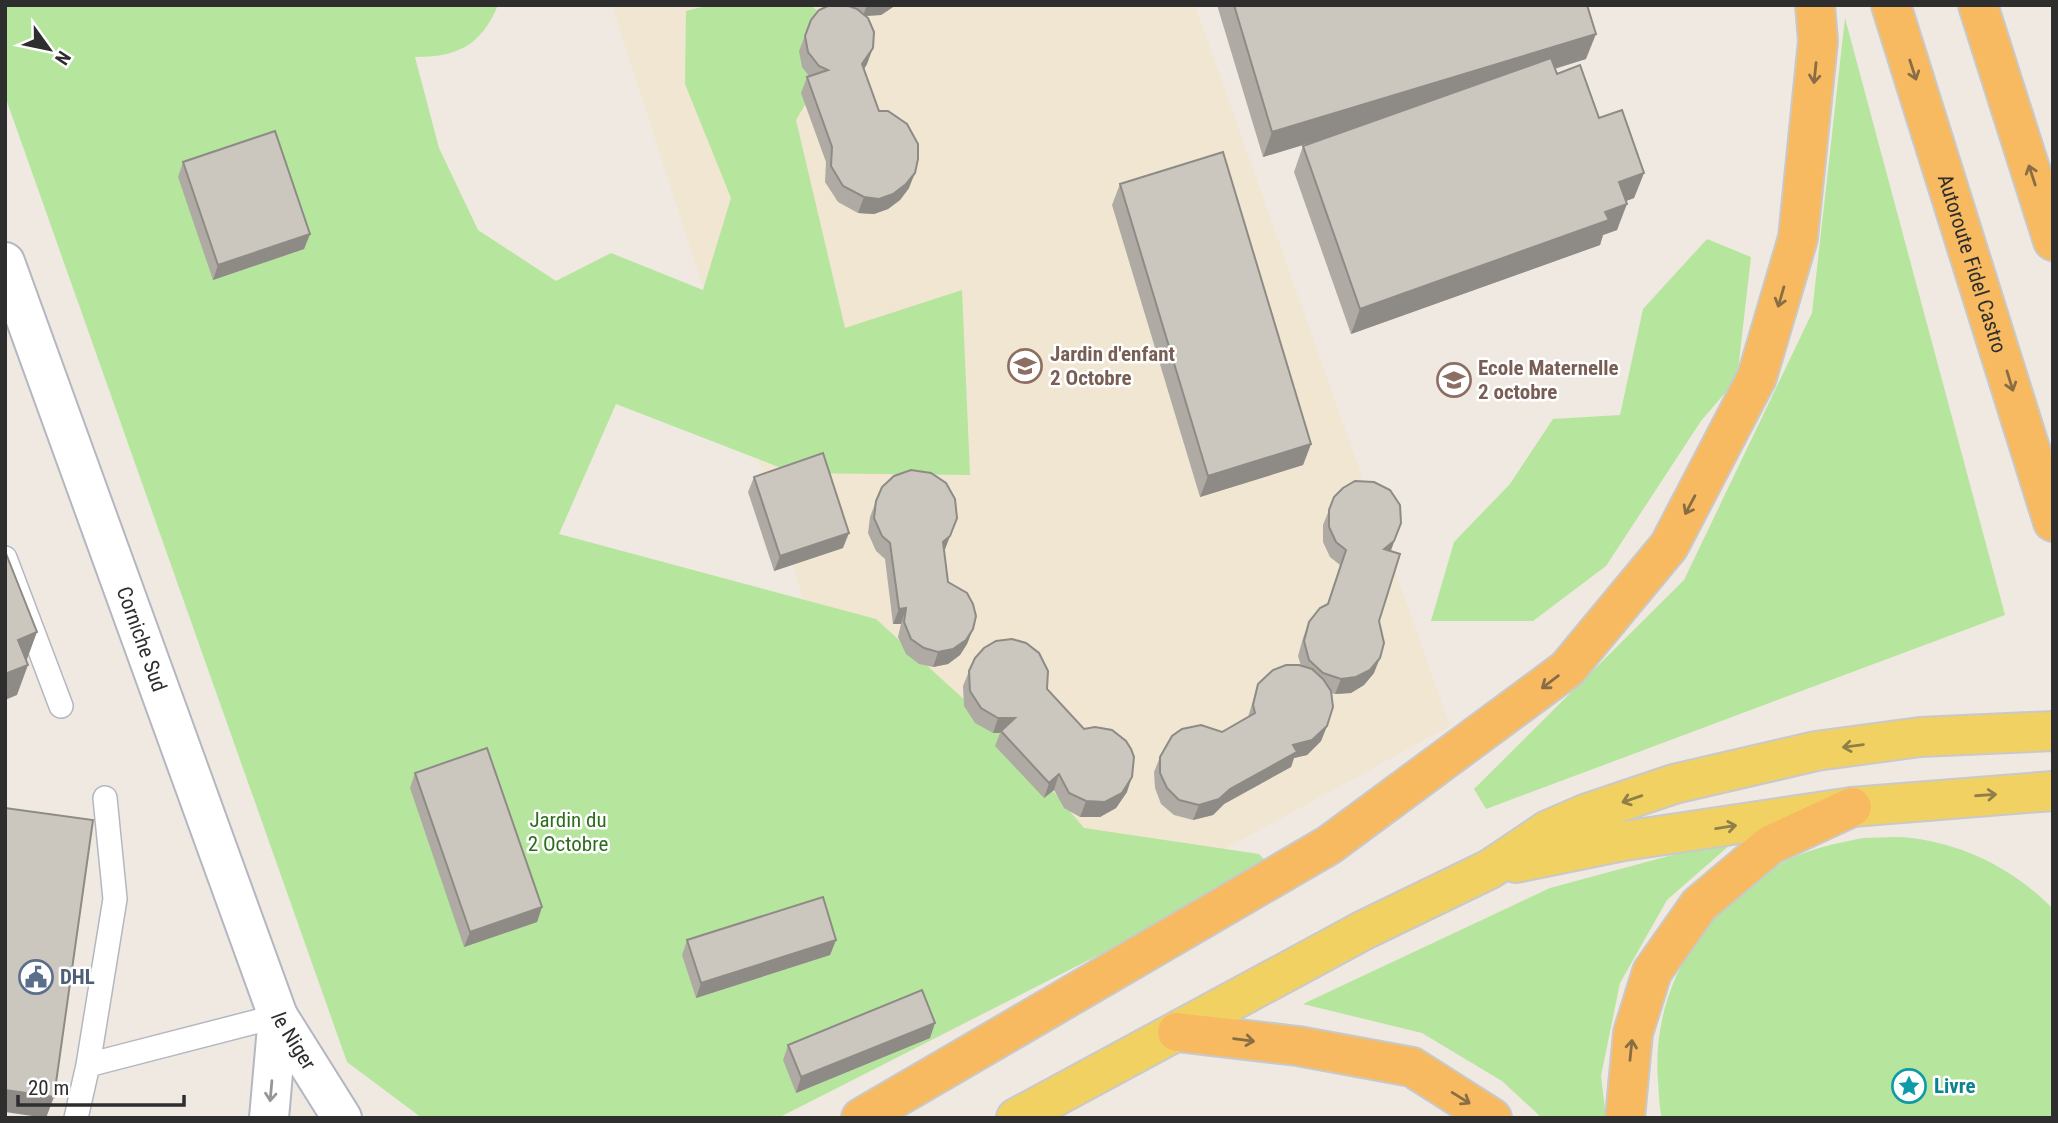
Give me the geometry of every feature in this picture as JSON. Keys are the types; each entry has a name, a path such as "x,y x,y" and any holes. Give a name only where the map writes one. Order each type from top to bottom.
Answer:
{"highway":[{"path":"861,1118 1329,845 1567,669 1669,546 1757,377 1798,238 1818,41 1815,5"},
{"name":"Autoroute Fidel Castro","path":"1891,5 2053,522"},
{"path":"1979,5 2053,241"},
{"path":"1625,1118 1633,1033 1652,972 1699,905 1770,845 1852,807"},
{"path":"1177,1032 1298,1046 1412,1067 1492,1118"}],"main road":[{"name":"Corniche Sud","path":"5,262 278,1016"},
{"path":"1016,1118 1364,930 1490,869 1548,830 1585,814 1674,784 1816,751 1920,737 2053,731"},
{"path":"1490,869 1556,853 1624,841 1852,807 2053,791"},
{"name":"le Niger","path":"269,1118 278,1016"},
{"name":"le Niger","path":"278,1016 342,1118"}],"lane":[{"path":"5,558 61,705"},
{"path":"76,1118 88,1065 115,899 105,797"},
{"path":"88,1065 278,1016"}],"shaded area":[{"name":"Jardin d'enfant 2 Octobre","path":"612,5 1195,5 1450,726 935,1007"}],"green space":[{"name":"Jardin du 2 Octobre","path":"5,5 498,5 484,30 466,46 443,55 415,57 439,148 478,230 556,281 611,253 703,290 731,198 685,84 686,11 710,5 809,5 849,31 796,120 845,328 962,290 970,475 794,473 616,404 559,534 876,619 1016,747 1084,828 1259,854 1272,867 778,1118 422,1118 347,1062 5,96"},
{"path":"1845,18 2005,615 1486,809 1474,789 1684,580 1812,313"},
{"path":"1707,239 1751,257 1737,379 1701,421 1606,566 1533,621 1431,621 1454,542 1510,484 1553,419 1620,415 1643,309"},
{"path":"1739,837 1667,900 1620,983 1601,1076 1606,1118 1542,1118 1502,1081 1422,1033 1303,1004 1550,888"},
{"path":"1863,838 1912,838 1932,841 1970,853 2023,882 2053,909 2053,1118 1662,1118 1658,1049 1663,1017 1672,987 1702,932 1723,908 1747,887 1783,862 1828,846"}],"building":[{"path":"830,5 846,5 857,9 868,18 874,32 873,48 862,64 879,111 888,111 907,124 918,144 915,173 893,194 879,199 864,197 843,186 831,166 832,147 807,77 828,70 819,66 808,52 805,36 811,20 819,10"},
{"path":"1234,5 1587,5 1596,34 1272,132"},
{"path":"1551,58 1557,74 1580,65 1599,118 1622,110 1644,173 1619,182 1627,204 1605,212 1609,220 1360,309 1303,146"},
{"path":"275,131 310,234 218,265 183,162"},
{"path":"1223,152 1311,444 1208,476 1120,184"},
{"path":"823,453 849,533 780,556 754,477"},
{"path":"911,470 931,473 946,483 955,499 957,518 950,536 943,542 948,582 967,593 976,616 973,629 966,640 953,649 938,652 924,648 911,639 904,622 906,608 899,609 890,543 882,536 874,518 876,501 882,487 894,476"},
{"path":"1355,481 1374,482 1390,490 1400,505 1401,523 1394,541 1384,549 1400,554 1379,621 1384,643 1380,658 1370,670 1356,677 1341,679 1323,673 1309,660 1304,641 1309,622 1320,608 1328,604 1346,550 1336,542 1329,527 1329,510 1334,497"},
{"path":"5,551 37,632 18,640 28,665 5,674"},
{"path":"1012,639 1026,643 1039,653 1048,671 1047,689 1084,729 1095,727 1112,730 1126,741 1134,757 1132,777 1122,793 1105,802 1086,801 1069,793 1059,774 1049,783 1001,731 1015,718 998,718 981,708 970,691 969,671 984,648 996,641"},
{"path":"1286,665 1312,669 1323,679 1331,691 1333,707 1327,726 1312,740 1293,745 1297,752 1230,789 1219,799 1199,805 1179,800 1167,788 1160,773 1160,757 1172,736 1182,729 1201,725 1222,732 1255,713 1253,705 1258,684 1273,670"},
{"path":"487,748 542,907 470,932 415,773"},
{"name":"DHL","path":"5,808 93,820 54,1097 5,1090"},
{"path":"823,897 836,940 701,983 687,940"},
{"path":"922,990 935,1023 801,1077 788,1045"}],"place":[{"name":"Jardin d'enfant 2 Octobre","path":"1025,366"},
{"name":"Ecole Maternelle 2 octobre","path":"1454,380"},
{"name":"DHL","path":"36,977"},
{"name":"Livre","path":"1909,1086"}]}
